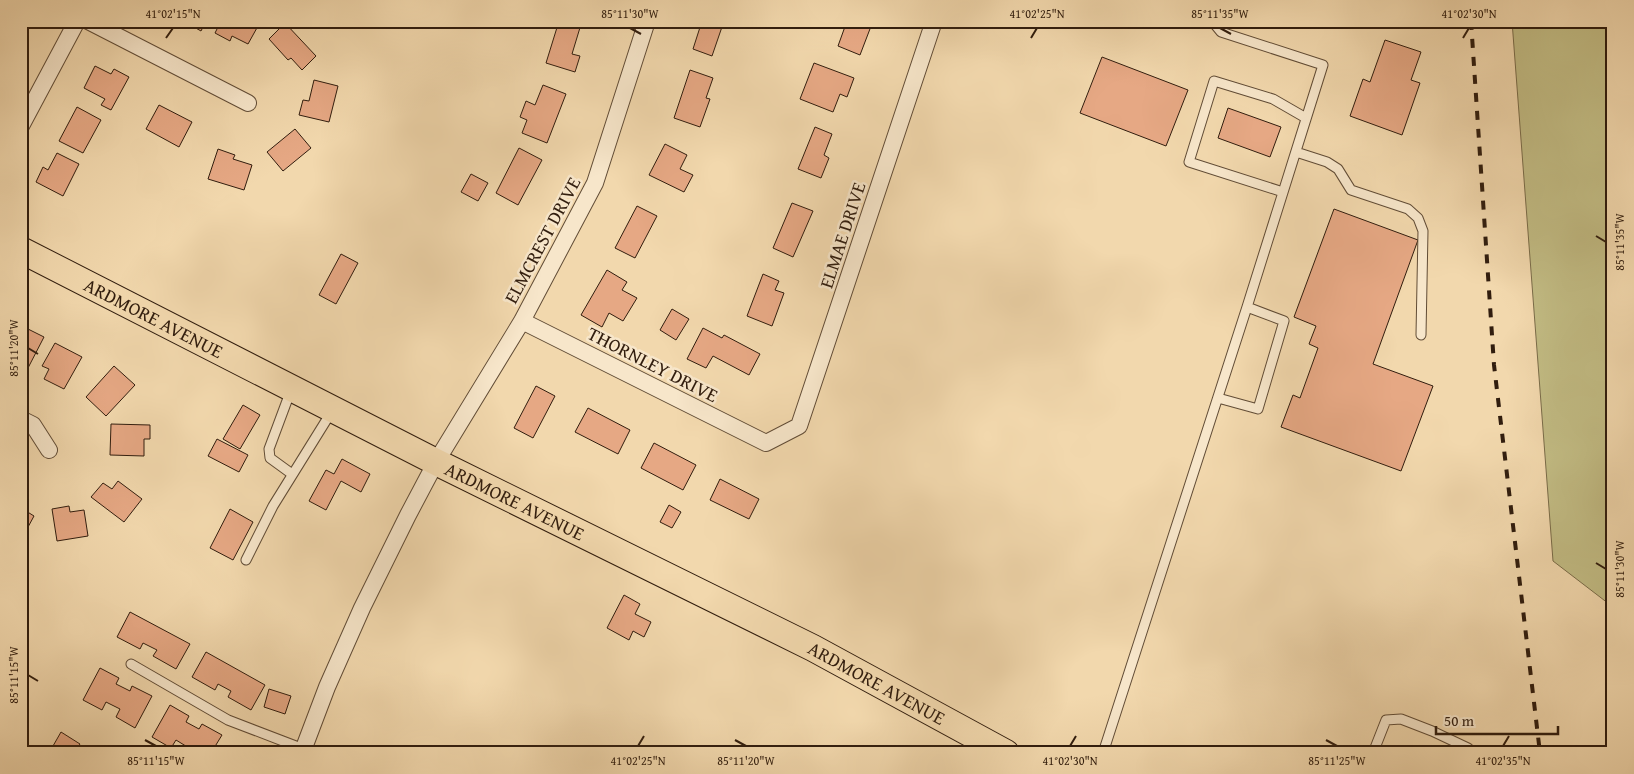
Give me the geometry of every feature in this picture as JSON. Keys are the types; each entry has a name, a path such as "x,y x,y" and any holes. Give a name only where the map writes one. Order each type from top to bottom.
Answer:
{"main road":[{"name":"ARDMORE AVENUE","path":"21,250 436,462 813,648 1006,753"}],"street":[{"path":"21,126 77,21"},
{"path":"88,21 248,103"},
{"name":"ELMCREST DRIVE","path":"307,751 327,687 362,608 408,515 436,462 522,321 596,183 647,21"},
{"name":"ELMAE DRIVE","path":"766,443 799,426 934,21"},
{"name":"THORNLEY DRIVE","path":"522,321 766,443"},
{"path":"21,419 33,425 49,450"}],"lane":[{"path":"1103,753 1324,65 1221,32 1212,21"},
{"path":"1283,192 1189,162 1214,81 1273,99 1306,118"},
{"path":"1296,152 1327,162 1338,169 1351,190 1408,209 1418,218 1423,230 1421,335"},
{"path":"1218,398 1258,409 1284,321 1247,307"},
{"path":"292,388 269,449 270,458 292,474"},
{"path":"246,560 273,506 333,409"},
{"path":"131,664 228,720 307,751"},
{"path":"1374,753 1386,720 1401,718 1468,748 1473,753"}],"shaded area":[{"path":"1512,21 1613,21 1613,607 1553,561"}],"building":[{"path":"188,21 206,21 201,31 187,23"},
{"path":"221,21 249,21 258,26 248,44 232,36 230,41 215,33"},
{"path":"559,21 582,21 572,54 580,56 575,72 546,63"},
{"path":"702,21 724,21 712,56 693,49"},
{"path":"847,21 873,21 860,55 838,46"},
{"path":"285,23 316,56 302,70 291,58 288,60 269,39"},
{"path":"1385,40 1421,52 1411,80 1420,83 1402,135 1350,116 1363,79 1370,82"},
{"path":"1102,57 1188,90 1166,146 1080,113"},
{"path":"814,63 854,78 847,97 840,94 833,112 800,99"},
{"path":"95,66 111,74 114,69 129,77 111,110 101,105 105,99 84,88"},
{"path":"690,70 713,78 706,98 710,99 700,127 674,118"},
{"path":"314,80 338,86 329,122 299,115 303,100 309,101"},
{"path":"543,85 566,94 547,143 522,133 527,120 520,117 526,101 535,105"},
{"path":"159,105 192,122 179,147 146,129"},
{"path":"77,107 101,120 83,153 59,141"},
{"path":"1228,108 1281,127 1270,157 1218,138"},
{"path":"815,127 832,134 824,155 829,158 821,178 798,169"},
{"path":"295,129 311,148 283,171 267,152"},
{"path":"665,144 687,155 680,169 693,175 684,192 649,175"},
{"path":"519,148 542,160 518,205 496,193"},
{"path":"218,149 235,155 233,159 252,165 244,190 208,179"},
{"path":"57,153 79,164 63,196 36,182 43,167 48,170"},
{"path":"471,174 488,183 478,201 461,192"},
{"path":"792,203 813,211 793,257 773,248"},
{"path":"637,206 657,216 635,258 615,248"},
{"path":"1334,209 1418,240 1373,364 1433,386 1401,471 1281,427 1293,395 1300,398 1318,348 1309,344 1316,326 1294,317"},
{"path":"341,254 358,263 336,304 319,295"},
{"path":"607,270 627,282 622,290 637,298 623,321 609,313 602,327 581,315"},
{"path":"763,274 779,281 775,290 784,293 772,326 747,316"},
{"path":"672,309 689,319 676,340 660,330"},
{"path":"26,328 44,337 28,368 21,365 21,337"},
{"path":"703,328 722,338 724,335 760,354 749,375 713,356 706,368 687,359"},
{"path":"55,343 82,357 64,389 44,379 49,369 42,366"},
{"path":"114,366 135,385 106,416 86,397"},
{"path":"536,386 555,396 533,438 514,428"},
{"path":"243,405 260,415 240,449 223,439"},
{"path":"588,408 630,430 618,454 575,432"},
{"path":"111,424 150,425 150,439 144,439 144,456 110,455"},
{"path":"217,439 248,455 239,472 208,456"},
{"path":"654,443 696,465 683,490 641,468"},
{"path":"342,459 370,474 361,492 341,481 326,510 309,501 326,470 334,474"},
{"path":"720,479 759,499 749,519 710,500"},
{"path":"118,481 142,499 124,522 91,497 103,483 112,489"},
{"path":"21,503 28,507 26,511 34,516 21,540"},
{"path":"669,505 681,512 672,528 660,522"},
{"path":"69,506 70,512 84,510 88,536 57,541 52,509"},
{"path":"230,509 253,522 233,560 210,548"},
{"path":"624,595 640,604 635,614 651,622 644,637 633,631 629,640 607,628"},
{"path":"130,612 190,644 176,669 153,656 157,650 143,643 140,649 117,637"},
{"path":"206,652 265,685 251,710 228,697 231,691 218,684 215,690 192,677"},
{"path":"100,668 119,678 116,684 130,691 132,686 152,696 135,728 116,717 120,709 106,702 102,710 83,700"},
{"path":"269,689 291,696 285,714 264,707"},
{"path":"170,705 189,716 186,722 199,729 202,724 222,735 211,753 186,753 189,748 176,740 171,748 152,737"},
{"path":"61,732 80,744 75,751 78,753 49,753"}],"railway":[{"path":"1471,21 1494,365 1540,753"}]}
